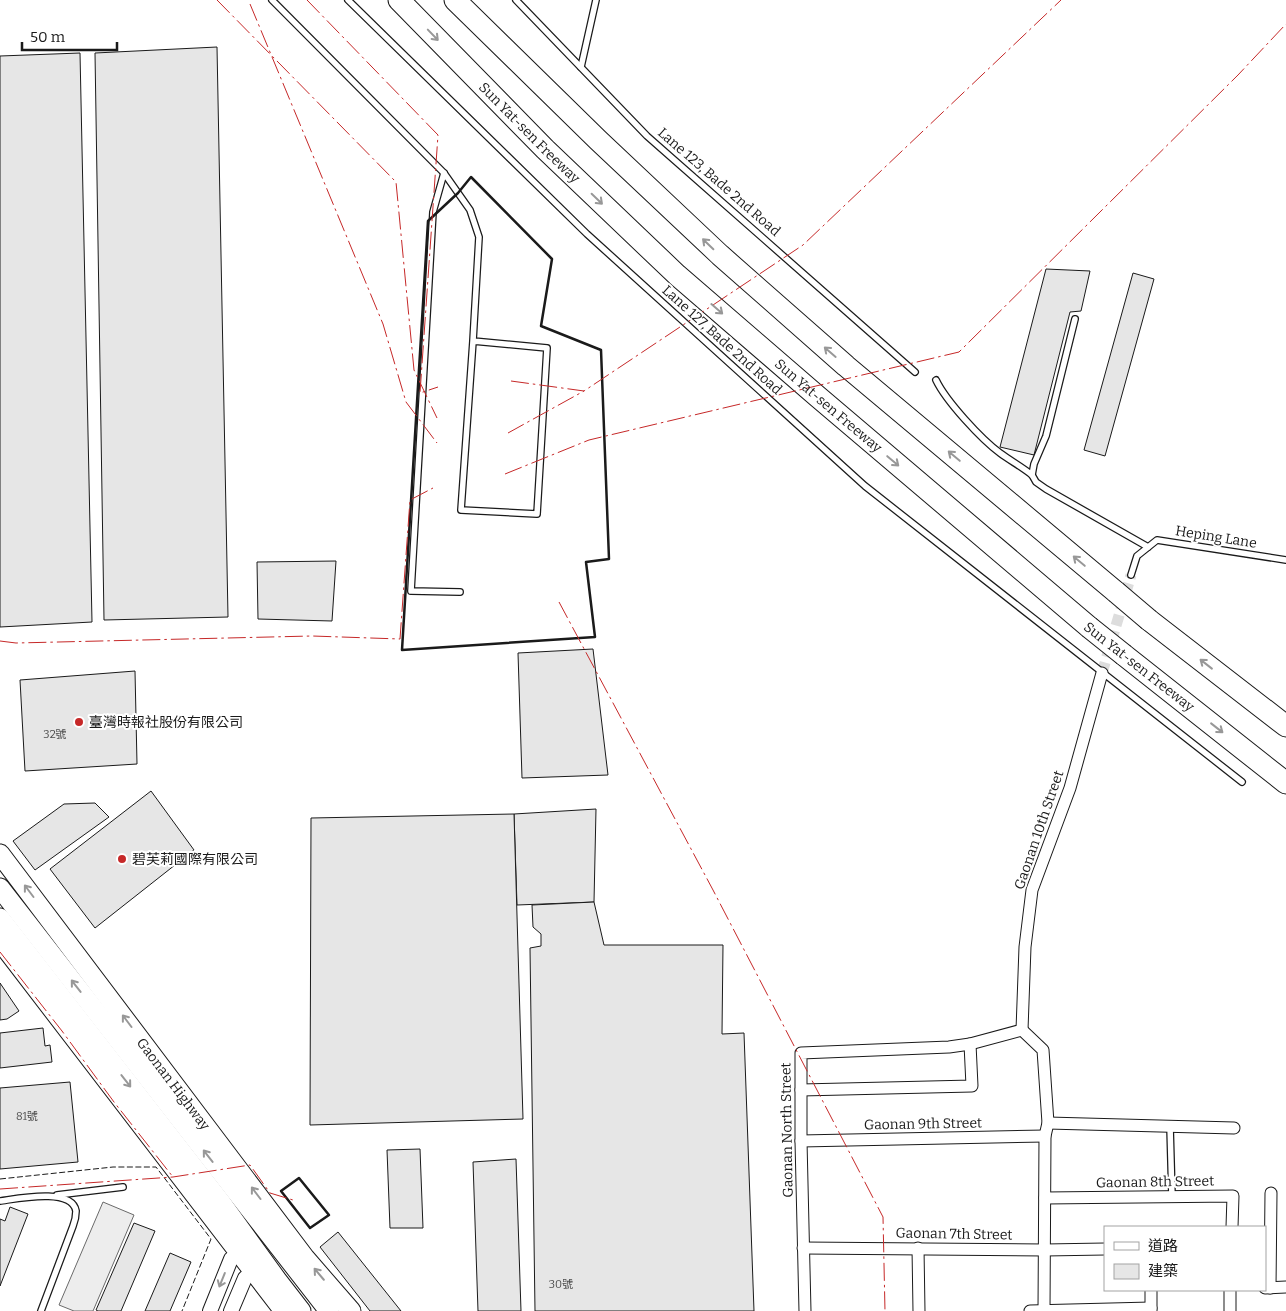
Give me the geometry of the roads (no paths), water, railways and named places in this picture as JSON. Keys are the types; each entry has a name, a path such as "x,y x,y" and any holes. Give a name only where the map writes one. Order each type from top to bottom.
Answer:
{"highway":[{"name":"Sun Yat-sen Freeway","path":"399,0 545,149 677,275 1089,627 1286,782"},
{"path":"455,0 598,140 720,255 846,366 1149,620 1286,726"}],"main road":[{"name":"Gaonan Highway","path":"0,854 276,1231 281,1250 329,1311"},
{"name":"Gaonan Highway","path":"0,888 276,1231 305,1258 351,1311"},
{"path":"0,918 214,1193 245,1248"},
{"path":"1,943 245,1248 259,1267 284,1311"},
{"path":"259,1267 301,1311"}],"street":[{"name":"Gaonan 10th Street","path":"1022,1030 1025,947 1032,890 1070,788 1102,672"},
{"name":"Gaonan North Street","path":"805,1311 801,1052 948,1047 970,1044 1022,1030"},
{"path":"1022,1030 1043,1050 1048,1123 1045,1136 1044,1311"},
{"path":"801,1090 972,1086 970,1044"},
{"path":"1048,1123 1234,1128"},
{"name":"Gaonan 9th Street","path":"801,1141 1045,1136"},
{"path":"1270,1193 1268,1288 1286,1287"},
{"name":"Gaonan 8th Street","path":"1045,1198 1233,1196 1232,1226"},
{"path":"210,1311 231,1259 245,1248 276,1231"},
{"name":"Gaonan 7th Street","path":"803,1248 1104,1249"},
{"path":"918,1248 919,1311"},
{"path":"231,1311 245,1278 281,1250"},
{"path":"1030,1311 1151,1310 1151,1291"},
{"path":"1230,1291 1230,1311"}],"lane":[{"path":"272,0 444,173 470,210 479,237 461,510 537,514 547,348 473,341"},
{"name":"Lane 127, Bade 2nd Road","path":"348,0 587,234 865,486 1242,782"},
{"name":"Lane 123, Bade 2nd Road","path":"516,0 647,136 916,372"},
{"path":"581,67 596,0"},
{"path":"444,173 433,212 411,591 460,592"},
{"path":"1032,475 1034,464 1046,436 1075,318"},
{"path":"936,380 941,389 966,419 988,442 1000,453 1032,475 1036,482 1148,547 1137,556 1131,575"},
{"name":"Heping Lane","path":"1148,547 1157,540 1286,560"},
{"path":"1170,1126 1172,1197"},
{"path":"48,1196 123,1187"},
{"path":"0,1201 34,1196 60,1197 74,1205 76,1210 76,1218 41,1311"}],"tunnel":[{"path":"1102,673 1131,575"}],"place":[{"name":"臺灣時報社股份有限公司","path":"79,722"},
{"name":"碧芙莉國際有限公司","path":"122,859"}]}
